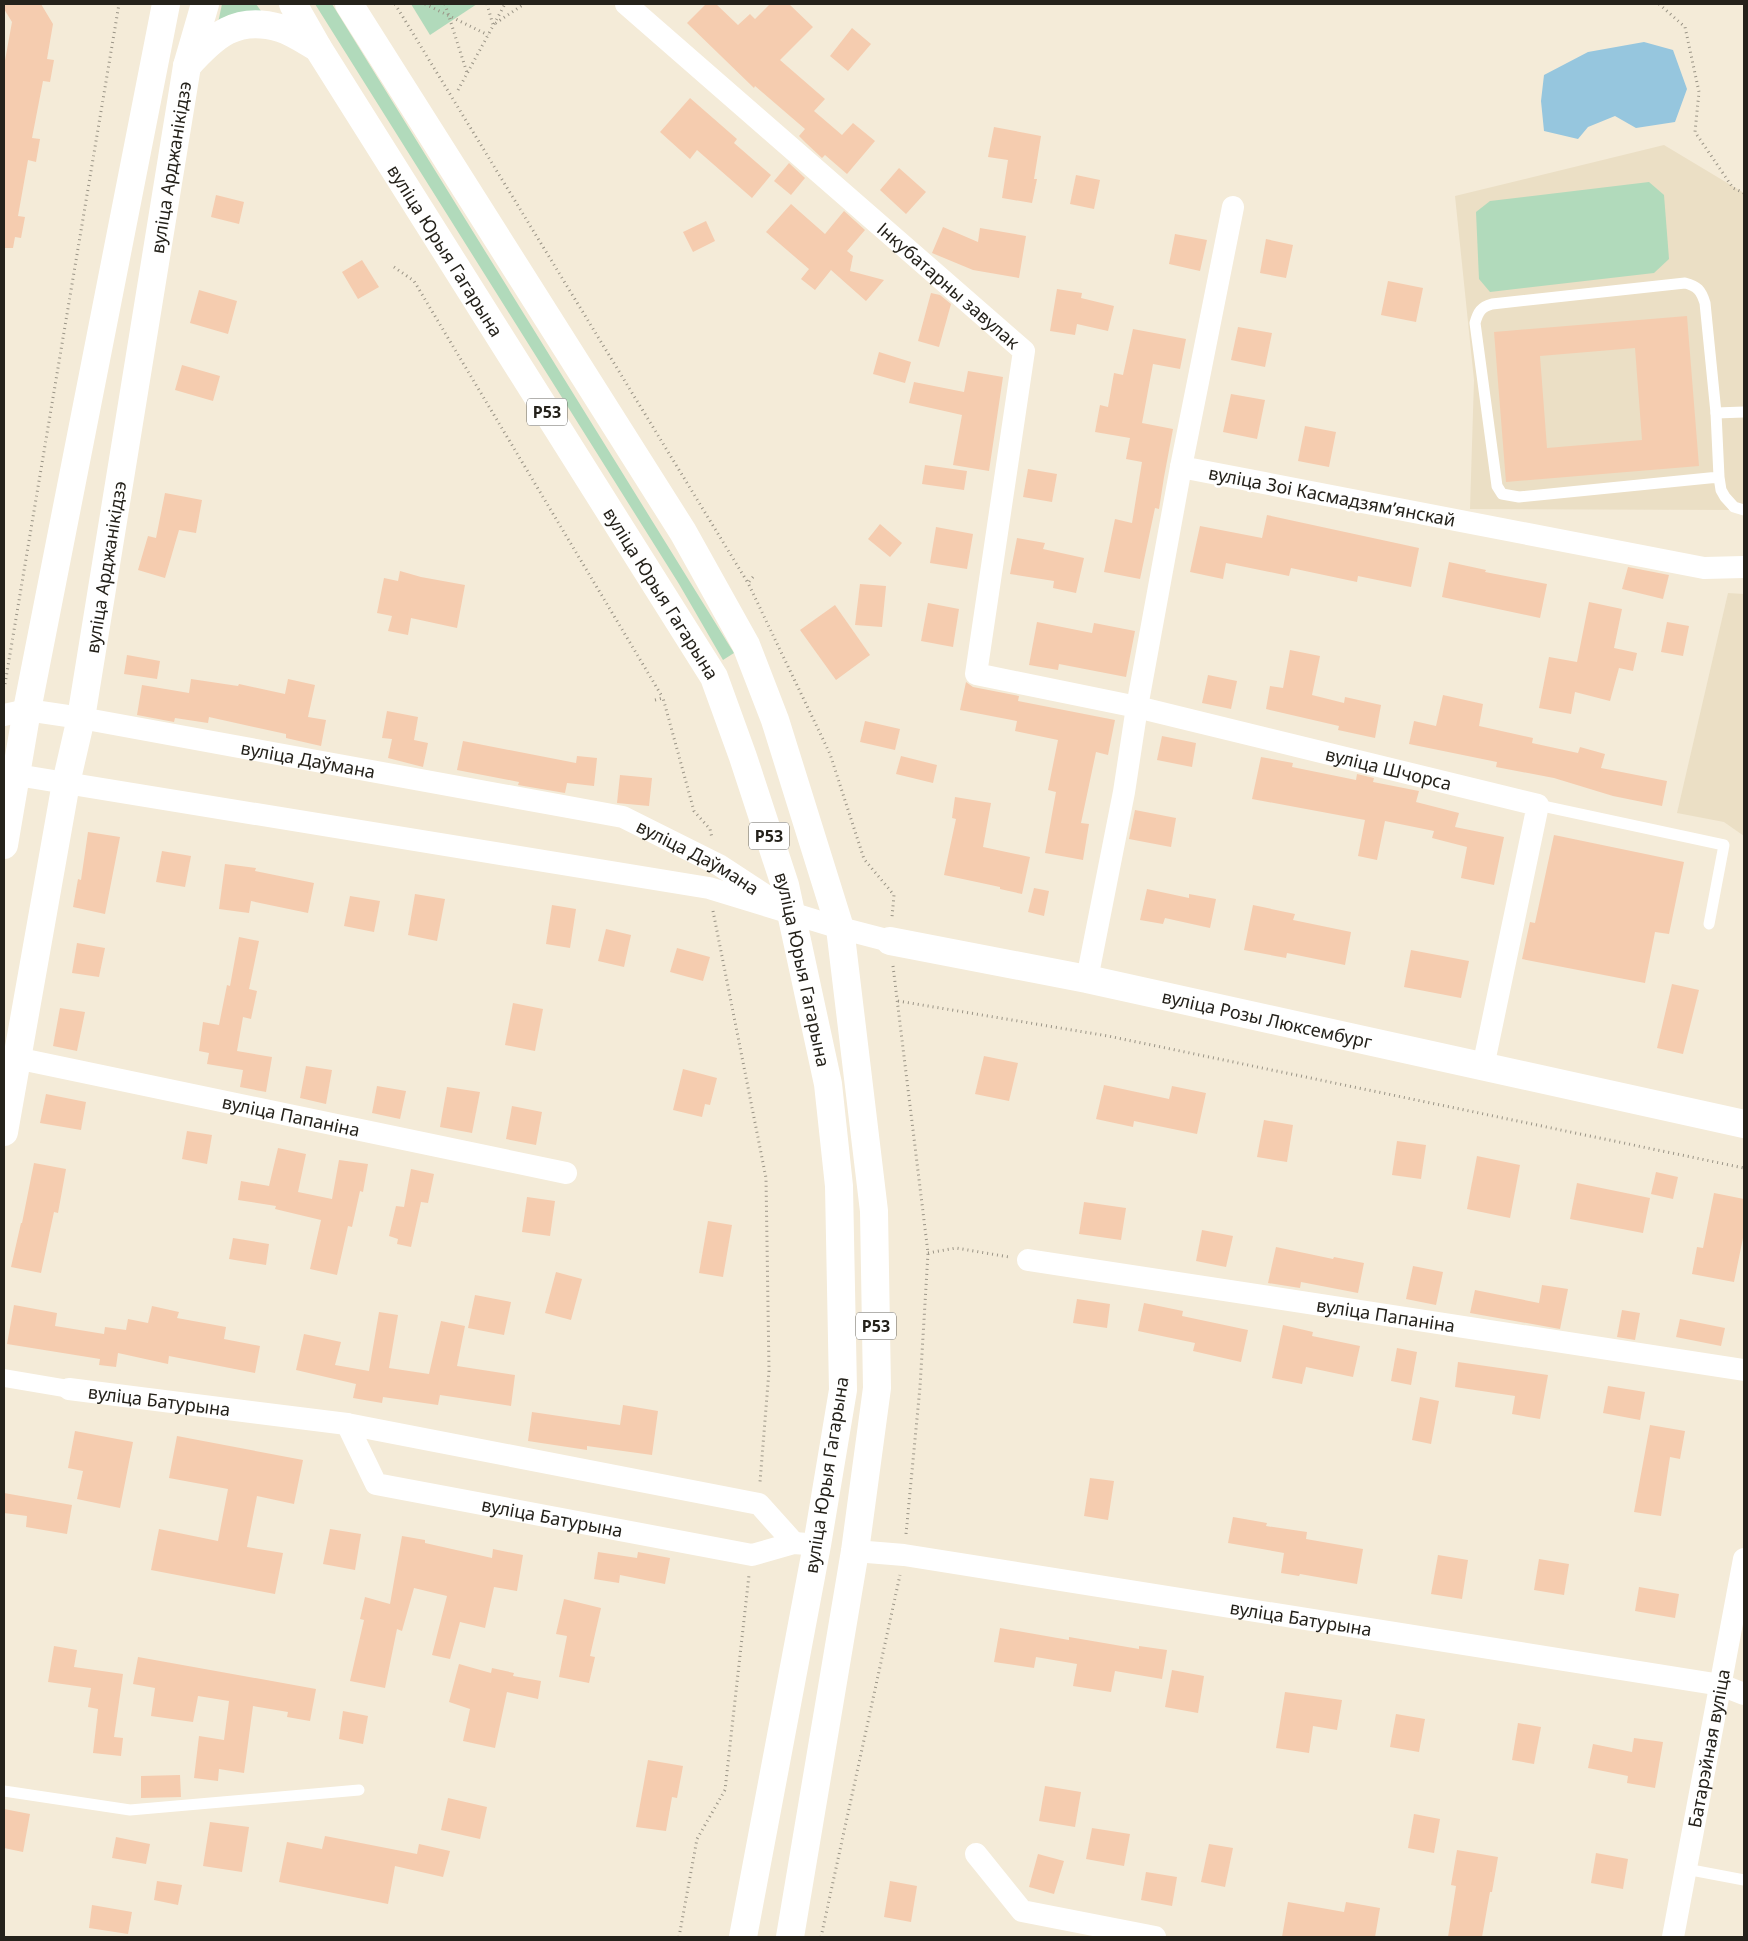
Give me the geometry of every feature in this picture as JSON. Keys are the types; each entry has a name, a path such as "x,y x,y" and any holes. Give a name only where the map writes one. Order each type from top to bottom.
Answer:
{"main road":[{"name":"вуліца Арджанікідзэ","path":"4,845 17,775 16,712 166,4"},
{"name":"вуліца Арджанікідзэ","path":"4,1132 66,783 81,718 186,66 205,4"},
{"name":"вуліца Юрыя Гагарына","path":"293,4 318,48 714,677 743,757 785,885 828,1084 839,1186 843,1390 805,1544 743,1937"},
{"name":"вуліца Юрыя Гагарына","path":"349,4 683,532 746,645 775,720 840,928 874,1211 877,1388 855,1551 790,1937"},
{"path":"186,66 219,34 236,26 251,24 280,28 318,48"},
{"name":"вуліца Розы Люксембург","path":"890,941 1087,979 1744,1124"}],"street":[{"name":"Інкубатарны завулак","path":"626,4 1024,351 976,674"},
{"path":"1087,979 1124,792 1137,706 1181,467 1233,207"},
{"name":"вуліца Зоі Касмадзямʼянскай","path":"1181,467 1704,568 1744,568"},
{"name":"вуліца Шчорса","path":"976,674 1137,706 1538,805"},
{"name":"вуліца Даўмана","path":"16,712 81,718 623,817 719,865 790,912"},
{"name":"вуліца Даўмана","path":"17,775 709,888 790,912"},
{"path":"1483,1067 1538,805"},
{"name":"вуліца Розы Люксембург","path":"790,912 890,941"},
{"name":"вуліца Папаніна","path":"16,1058 566,1173"},
{"name":"вуліца Папаніна","path":"1028,1260 1744,1370"},
{"name":"вуліца Батурына","path":"4,1378 69,1389 347,1424 758,1504"},
{"name":"вуліца Батурына","path":"347,1424 376,1484 752,1555 805,1544"},
{"path":"758,1504 805,1544"},
{"name":"вуліца Батурына","path":"855,1551 904,1555 1720,1685 1744,1694"},
{"name":"Батарэйная вуліца","path":"1673,1937 1744,1559"},
{"path":"976,1854 1022,1911 1156,1937"}],"lane":[{"path":"1718,477 1519,497 1502,494 1497,486 1476,333 1475,323 1478,313 1484,306 1492,304 1685,283 1695,286 1702,292 1705,303 1716,413 1718,477 1725,497 1734,507 1744,510"},
{"path":"1716,413 1744,412"},
{"path":"1538,805 1724,845 1709,924"},
{"path":"4,1791 130,1810 359,1790"},
{"path":"1686,1869 1744,1880"}],"path":[{"path":"4,694 119,4"},
{"path":"395,4 748,582 830,754 864,859 894,895 890,941 928,1253 920,1387 904,1555 821,1937"},
{"path":"425,4 488,36"},
{"path":"445,4 467,74"},
{"path":"487,4 493,25"},
{"path":"458,90 505,4"},
{"path":"493,25 524,4"},
{"path":"1659,4 1685,27 1699,92 1695,132 1732,188 1744,193"},
{"path":"394,267 414,280 663,698 694,811"},
{"path":"748,582 754,577"},
{"path":"655,700 663,698"},
{"path":"709,888 766,1178 769,1371 758,1504"},
{"path":"898,1001 1108,1036 1744,1168"},
{"path":"928,1253 956,1248 1028,1260"},
{"path":"679,1937 697,1839 725,1790 752,1555"}],"shaded area":[{"path":"1664,145 1744,193 1744,510 1470,509 1474,380 1455,196"},
{"path":"1728,593 1744,594 1744,836 1724,822 1677,813"}],"green space":[{"path":"222,4 256,4 266,18 218,23"},
{"path":"315,4 332,4 734,653 723,660 679,584"},
{"path":"411,4 477,4 430,35"},
{"path":"1649,182 1664,195 1669,259 1654,273 1490,292 1479,279 1476,212 1490,201"}],"water":[{"path":"1644,42 1673,50 1687,89 1675,122 1636,128 1615,116 1588,127 1578,139 1544,131 1541,101 1544,75 1588,52"}],"building":[{"path":"4,4 41,4 53,24 47,59 54,60 50,82 43,81 32,138 40,139 36,162 28,160 18,216 25,217 21,238 15,237 13,248 4,248 4,66 12,22 4,9"},
{"path":"706,4 716,4 738,25 750,14 755,19 770,4 789,4 813,27 780,60 825,99 814,111 842,135 853,123 875,141 847,174 825,155 822,158 806,143 799,136 805,129 755,86 754,88 687,23"},
{"path":"852,28 871,44 848,71 830,56"},
{"path":"690,98 737,139 734,143 771,175 752,198 697,150 690,159 660,132"},
{"path":"994,127 1041,136 1034,179 1037,179 1032,203 1002,198 1008,160 988,157"},
{"path":"789,163 805,178 791,195 774,181"},
{"path":"899,168 926,192 906,214 880,190"},
{"path":"1076,175 1100,180 1094,209 1070,204"},
{"path":"216,195 244,202 239,224 211,217"},
{"path":"791,204 825,234 844,211 865,230 847,251 853,256 850,271 884,280 866,301 831,270 815,290 801,279 809,269 766,232"},
{"path":"706,221 715,241 693,252 683,232"},
{"path":"943,227 978,242 980,228 1026,236 1019,278 973,270 932,253"},
{"path":"1175,234 1207,240 1200,271 1169,264"},
{"path":"1266,239 1293,245 1286,278 1260,273"},
{"path":"362,260 379,287 358,299 342,272"},
{"path":"1388,281 1423,288 1416,322 1381,315"},
{"path":"1057,289 1082,293 1081,298 1114,306 1108,331 1077,324 1075,335 1050,331"},
{"path":"199,290 237,301 228,334 190,323"},
{"path":"931,293 940,295 951,304 939,347 918,341"},
{"path":"1687,316 1699,466 1506,482 1494,332","holes":["1635,348 1642,440 1547,448 1540,356"]},
{"path":"1238,327 1272,333 1265,367 1231,360"},
{"path":"1133,329 1186,339 1180,369 1153,364 1142,423 1173,429 1159,509 1155,508 1140,579 1104,572 1115,519 1132,523 1142,462 1126,459 1130,438 1095,432 1100,405 1108,407 1114,373 1123,375"},
{"path":"879,352 911,362 905,383 873,374"},
{"path":"182,365 220,376 213,401 175,390"},
{"path":"968,371 1003,377 989,471 953,465 962,415 909,403 914,382 964,392"},
{"path":"1231,394 1265,400 1257,439 1223,432"},
{"path":"1305,426 1336,432 1329,467 1298,461"},
{"path":"925,465 967,471 964,490 922,484"},
{"path":"1028,469 1057,474 1052,502 1023,497"},
{"path":"165,493 202,500 196,533 179,530 165,578 138,570 148,536 156,538"},
{"path":"1267,515 1419,548 1411,587 1358,576 1357,582 1291,568 1289,576 1226,563 1223,579 1190,572 1200,526 1262,538"},
{"path":"880,524 902,543 890,557 868,539"},
{"path":"936,527 973,534 967,569 930,563"},
{"path":"1017,538 1045,543 1043,549 1084,558 1076,593 1053,588 1054,581 1010,574"},
{"path":"1449,562 1486,570 1485,572 1547,584 1540,618 1442,597"},
{"path":"1628,567 1669,575 1663,599 1622,589"},
{"path":"400,571 465,585 457,628 411,618 408,635 388,631 392,616 377,613 384,578 398,581"},
{"path":"860,584 886,586 882,627 855,625"},
{"path":"1589,602 1622,609 1614,648 1637,653 1633,671 1619,668 1610,701 1575,692 1571,714 1539,708 1549,657 1577,662"},
{"path":"928,603 959,609 953,647 921,641"},
{"path":"835,605 870,655 836,680 800,630"},
{"path":"1037,622 1092,633 1094,623 1135,631 1126,677 1059,664 1058,670 1029,665"},
{"path":"1667,622 1689,626 1683,656 1661,652"},
{"path":"1290,650 1320,656 1312,695 1344,703 1345,697 1381,705 1375,738 1338,730 1339,726 1266,709 1270,686 1283,688"},
{"path":"127,655 160,661 157,679 124,674"},
{"path":"1208,675 1237,681 1231,709 1202,703"},
{"path":"191,679 238,686 239,684 285,694 288,679 315,685 308,717 326,720 321,746 286,738 286,734 209,717 208,723 175,718 174,722 137,715 142,685 189,693"},
{"path":"966,682 973,687 1019,696 1018,701 1115,720 1108,755 1096,752 1081,823 1089,824 1083,860 1045,853 1056,792 1048,790 1058,740 1015,731 1017,721 960,710"},
{"path":"1443,695 1483,704 1479,726 1533,738 1532,743 1578,753 1580,747 1605,754 1601,768 1667,781 1662,806 1613,796 1554,778 1496,767 1497,762 1409,744 1414,721 1436,726"},
{"path":"387,711 418,717 414,740 428,743 423,767 388,758 392,739 382,738"},
{"path":"865,721 900,729 895,750 860,742"},
{"path":"1162,736 1196,743 1192,767 1157,760"},
{"path":"463,741 576,763 577,756 597,758 594,786 567,783 565,793 518,785 519,782 457,770"},
{"path":"901,756 937,765 933,783 896,774"},
{"path":"1261,757 1293,763 1292,767 1356,780 1357,774 1374,778 1373,782 1419,791 1416,802 1459,813 1455,827 1504,837 1494,885 1461,878 1467,847 1432,838 1434,831 1385,821 1377,860 1358,856 1365,820 1252,799"},
{"path":"620,775 652,778 649,806 617,803"},
{"path":"955,797 991,803 983,847 1030,857 1022,894 1000,889 1000,887 944,875 956,819 952,818"},
{"path":"1135,810 1176,818 1171,847 1129,839"},
{"path":"88,832 120,837 105,914 73,907 78,879 81,880"},
{"path":"1554,835 1684,862 1669,934 1655,932 1645,983 1522,959 1530,922 1535,923"},
{"path":"162,851 191,856 185,887 156,882"},
{"path":"225,864 256,868 255,871 314,883 308,913 251,901 249,913 219,909"},
{"path":"1034,888 1049,891 1044,916 1028,912"},
{"path":"1147,889 1189,898 1189,894 1216,899 1210,928 1165,918 1163,924 1140,920"},
{"path":"415,894 445,899 437,941 408,935"},
{"path":"350,896 380,901 374,932 344,926"},
{"path":"552,905 576,909 570,948 546,944"},
{"path":"1253,905 1295,914 1293,920 1351,932 1345,965 1287,953 1286,958 1244,950"},
{"path":"606,929 631,935 624,967 598,961"},
{"path":"239,937 259,941 249,989 257,991 251,1019 243,1017 237,1051 272,1057 266,1092 240,1087 243,1070 207,1064 209,1053 199,1051 203,1022 219,1025 227,985 230,986"},
{"path":"77,943 105,948 99,977 72,973"},
{"path":"677,948 710,957 703,981 670,972"},
{"path":"1411,950 1469,961 1461,998 1404,987"},
{"path":"1672,984 1699,990 1683,1054 1657,1048"},
{"path":"513,1003 543,1009 535,1051 505,1045"},
{"path":"60,1008 85,1012 77,1051 53,1046"},
{"path":"984,1056 1018,1063 1009,1101 975,1094"},
{"path":"306,1066 332,1070 326,1104 300,1098"},
{"path":"683,1069 717,1078 710,1105 705,1104 702,1117 673,1110"},
{"path":"1104,1085 1169,1099 1172,1086 1206,1093 1197,1134 1134,1121 1133,1127 1096,1119"},
{"path":"377,1086 406,1091 400,1119 372,1113"},
{"path":"447,1087 480,1092 472,1133 440,1127"},
{"path":"46,1094 86,1102 81,1130 40,1123"},
{"path":"512,1106 542,1112 536,1145 506,1139"},
{"path":"1264,1120 1293,1125 1287,1162 1257,1157"},
{"path":"187,1131 212,1135 207,1164 182,1159"},
{"path":"1397,1141 1426,1145 1421,1179 1392,1175"},
{"path":"278,1148 306,1154 298,1192 332,1199 339,1160 368,1164 363,1192 360,1191 352,1227 348,1226 337,1275 310,1269 321,1220 275,1209 276,1206 238,1200 241,1181 269,1186"},
{"path":"1477,1156 1520,1165 1510,1218 1467,1209"},
{"path":"34,1163 66,1169 58,1213 54,1212 41,1273 11,1267"},
{"path":"411,1169 434,1174 428,1203 421,1202 411,1247 397,1244 398,1239 389,1236 396,1206 404,1207"},
{"path":"1656,1172 1678,1177 1673,1199 1651,1194"},
{"path":"1577,1183 1650,1198 1643,1233 1570,1219"},
{"path":"1714,1193 1744,1199 1744,1233 1734,1282 1692,1274 1697,1247 1703,1248"},
{"path":"527,1197 555,1201 550,1236 522,1232"},
{"path":"1084,1202 1126,1208 1121,1240 1079,1234"},
{"path":"708,1221 732,1225 723,1277 699,1273"},
{"path":"1202,1230 1233,1236 1226,1267 1196,1261"},
{"path":"233,1238 269,1244 266,1265 229,1259"},
{"path":"1276,1247 1333,1259 1334,1257 1364,1263 1358,1293 1301,1282 1300,1288 1268,1283"},
{"path":"1413,1266 1443,1272 1436,1305 1406,1299"},
{"path":"556,1272 582,1279 571,1320 545,1313"},
{"path":"1542,1285 1568,1289 1560,1329 1470,1313 1475,1290 1539,1303"},
{"path":"475,1295 511,1302 504,1335 468,1328"},
{"path":"1077,1299 1110,1304 1107,1328 1073,1323"},
{"path":"1144,1303 1183,1311 1182,1316 1248,1330 1241,1362 1193,1351 1195,1343 1138,1331"},
{"path":"14,1305 57,1313 55,1326 104,1334 105,1327 126,1330 128,1319 148,1323 152,1306 179,1312 177,1318 226,1327 224,1339 260,1346 255,1373 169,1356 168,1364 118,1353 116,1367 99,1365 100,1359 7,1344"},
{"path":"1622,1310 1640,1313 1635,1340 1617,1337"},
{"path":"379,1312 398,1315 389,1368 429,1374 441,1321 465,1326 457,1366 515,1375 511,1406 440,1395 438,1405 383,1397 382,1403 353,1398 356,1384 296,1370 304,1334 341,1342 335,1365 369,1371"},
{"path":"1680,1319 1725,1328 1721,1346 1676,1337"},
{"path":"1283,1325 1313,1332 1312,1336 1360,1346 1353,1377 1306,1367 1302,1384 1272,1378"},
{"path":"1397,1348 1417,1352 1411,1385 1391,1381"},
{"path":"1458,1362 1548,1375 1540,1419 1512,1414 1515,1396 1455,1387"},
{"path":"1608,1386 1645,1392 1640,1420 1603,1413"},
{"path":"1420,1397 1439,1401 1431,1444 1412,1440"},
{"path":"623,1405 658,1411 652,1455 587,1446 587,1450 528,1441 532,1412 620,1425"},
{"path":"1650,1425 1685,1431 1680,1459 1670,1457 1661,1516 1634,1512"},
{"path":"75,1431 133,1442 120,1508 77,1499 83,1471 68,1468"},
{"path":"177,1436 303,1460 294,1504 257,1496 247,1547 283,1553 275,1594 151,1570 159,1529 218,1541 228,1489 169,1478"},
{"path":"1090,1478 1114,1481 1108,1520 1084,1516"},
{"path":"4,1493 72,1505 67,1534 26,1527 27,1516 4,1513"},
{"path":"1233,1517 1267,1523 1266,1526 1307,1532 1306,1539 1363,1549 1357,1584 1300,1574 1299,1576 1281,1573 1284,1553 1228,1543"},
{"path":"330,1529 361,1534 355,1570 323,1564"},
{"path":"402,1536 425,1540 425,1543 492,1558 493,1549 523,1555 517,1591 494,1587 485,1628 460,1622 450,1659 432,1655 447,1596 414,1588 402,1631 397,1629 385,1688 350,1681 364,1620 360,1619 365,1597 390,1604"},
{"path":"598,1552 637,1558 638,1552 670,1558 665,1584 620,1575 619,1583 594,1579"},
{"path":"1438,1555 1468,1560 1462,1599 1431,1594"},
{"path":"1539,1559 1569,1564 1564,1595 1534,1590"},
{"path":"1639,1587 1679,1594 1675,1618 1635,1611"},
{"path":"564,1599 601,1608 590,1656 595,1657 589,1683 559,1677 567,1636 556,1634"},
{"path":"1000,1628 1069,1640 1069,1637 1139,1649 1139,1646 1167,1650 1162,1679 1115,1671 1111,1692 1073,1686 1077,1664 1036,1657 1034,1668 994,1662"},
{"path":"54,1646 77,1650 74,1667 123,1674 114,1737 123,1738 121,1756 93,1753 98,1709 88,1707 91,1688 48,1682"},
{"path":"138,1657 316,1689 310,1721 287,1717 288,1712 253,1706 244,1773 219,1769 218,1781 194,1778 199,1736 224,1740 229,1701 198,1696 193,1722 151,1716 155,1688 133,1684"},
{"path":"459,1664 491,1673 492,1668 514,1673 513,1676 541,1681 538,1699 507,1692 495,1748 463,1741 470,1709 449,1702"},
{"path":"1172,1670 1204,1676 1198,1713 1165,1707"},
{"path":"1285,1692 1342,1700 1337,1730 1313,1726 1309,1753 1276,1748"},
{"path":"343,1711 368,1716 363,1744 339,1739"},
{"path":"1396,1714 1425,1719 1419,1752 1390,1747"},
{"path":"1518,1723 1541,1727 1534,1764 1512,1760"},
{"path":"1634,1738 1663,1742 1655,1788 1627,1783 1628,1776 1588,1768 1593,1744 1632,1752"},
{"path":"648,1760 683,1766 677,1798 672,1797 666,1831 636,1827"},
{"path":"180,1775 181,1797 141,1798 141,1776"},
{"path":"1045,1786 1081,1792 1075,1827 1039,1821"},
{"path":"448,1798 487,1807 480,1839 441,1830"},
{"path":"4,1809 30,1814 23,1852 4,1848"},
{"path":"1414,1814 1440,1819 1434,1853 1408,1848"},
{"path":"210,1822 249,1827 242,1872 203,1866"},
{"path":"1092,1828 1130,1834 1124,1866 1086,1859"},
{"path":"325,1836 417,1854 419,1844 450,1851 443,1877 395,1866 388,1904 279,1882 287,1842 322,1849"},
{"path":"116,1837 150,1844 146,1864 112,1858"},
{"path":"1209,1844 1233,1848 1225,1887 1201,1882"},
{"path":"1457,1850 1498,1857 1482,1937 1448,1937 1456,1886 1451,1885"},
{"path":"1596,1853 1628,1859 1623,1889 1591,1883"},
{"path":"1038,1854 1064,1861 1054,1894 1029,1887"},
{"path":"1146,1872 1177,1877 1172,1906 1141,1900"},
{"path":"157,1881 182,1885 178,1905 154,1900"},
{"path":"890,1881 917,1886 911,1922 884,1917"},
{"path":"1288,1902 1344,1912 1346,1902 1380,1908 1375,1937 1282,1937"},
{"path":"92,1905 132,1912 128,1934 89,1928"}]}
